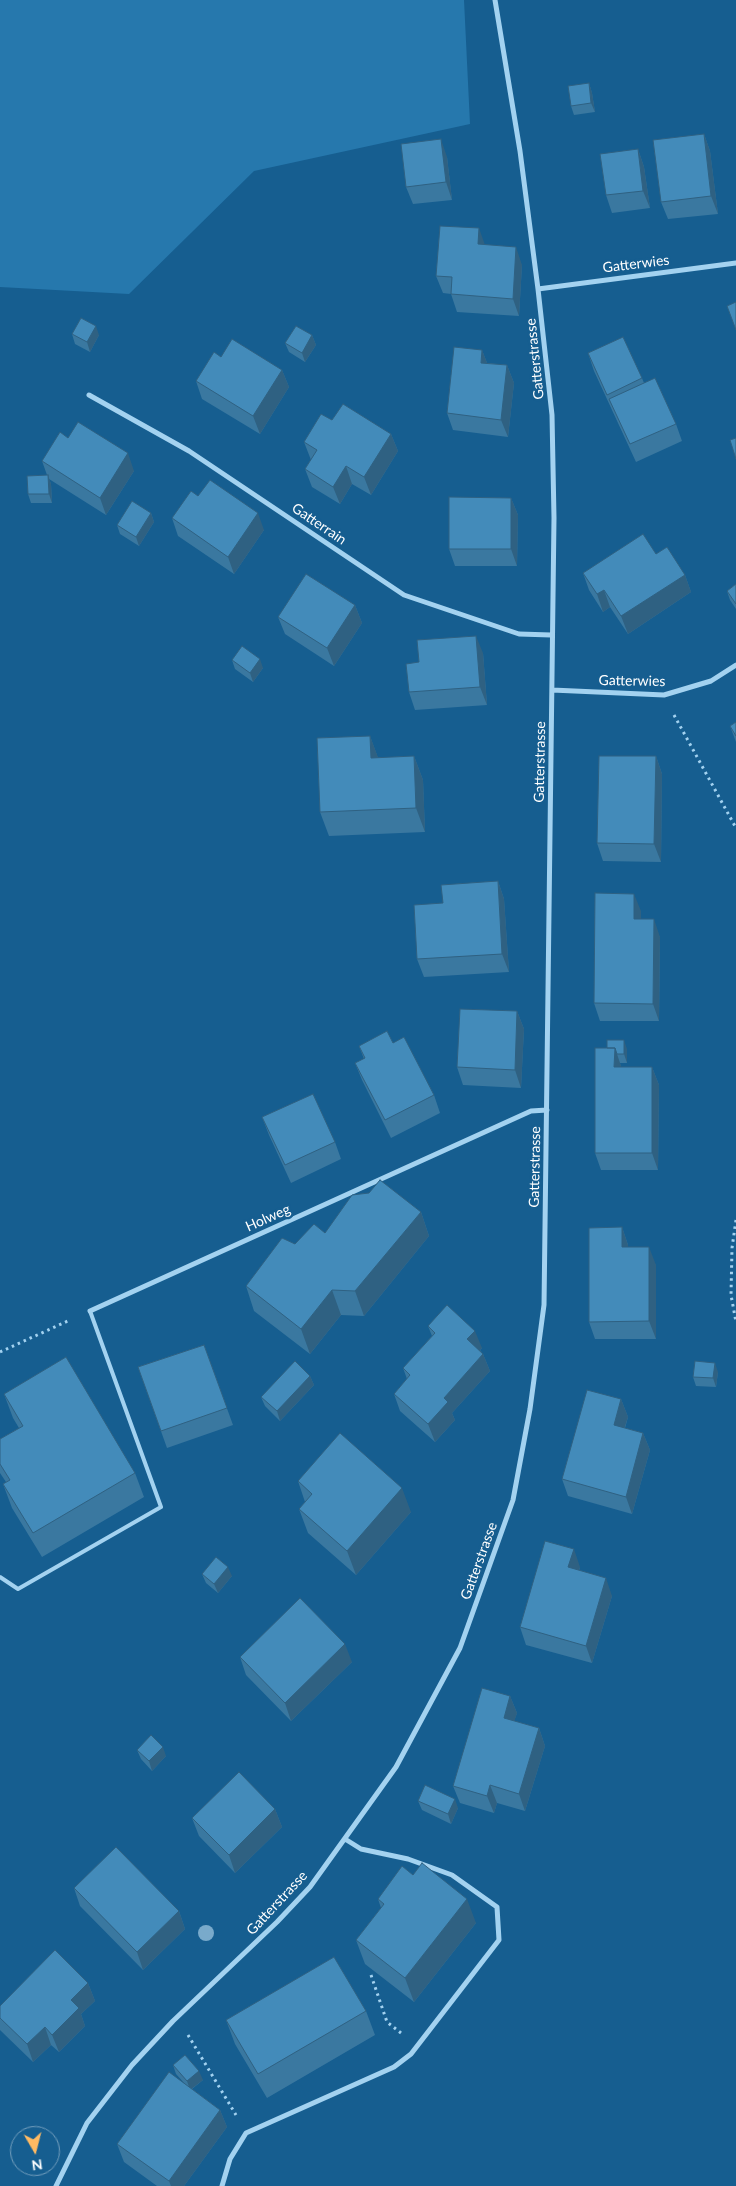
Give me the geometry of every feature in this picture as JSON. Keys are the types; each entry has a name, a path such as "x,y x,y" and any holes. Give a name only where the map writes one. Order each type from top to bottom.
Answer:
{"street":[{"name":"Gatterstrasse","path":"56,2186 87,2123 132,2065 173,2021 284,1915 310,1887 396,1767 460,1648 513,1500 530,1409 544,1305 552,690 551,635 554,518 552,415 538,289 520,151 495,0"},
{"name":"Gatterwies","path":"538,289 736,263"},
{"name":"Gatterrain","path":"89,395 189,451 404,595 519,634 551,635"},
{"name":"Gatterwies","path":"552,690 664,696 711,681 736,665"},
{"name":"Holweg","path":"90,1311 531,1111 547,1110"},
{"path":"222,2186 230,2159 246,2133 394,2067 411,2054 499,1940 497,1907 452,1875 408,1859 361,1849 346,1838"}],"lane":[{"path":"0,1577 18,1589 161,1507 90,1311"}],"path":[{"path":"664,696 736,828"},
{"path":"736,1220 732,1248 731,1294 736,1322"},
{"path":"0,1352 90,1311"},
{"path":"371,1975 387,2022 404,2036"},
{"path":"192,2039 226,2096"}],"shaded area":[{"path":"0,0 464,0 470,124 254,171 129,294 0,287"}],"building":[{"path":"589,83 591,103 571,106 568,86"},
{"path":"704,134 711,196 661,202 653,140"},
{"path":"441,139 446,182 406,187 401,144"},
{"path":"638,149 643,191 606,195 600,154"},
{"path":"440,226 479,228 478,244 516,247 513,299 451,294 452,277 436,276"},
{"path":"736,302 736,330 727,306"},
{"path":"81,318 96,326 87,342 72,334"},
{"path":"296,326 312,335 302,353 285,343"},
{"path":"623,337 642,378 607,395 588,353"},
{"path":"232,339 282,370 253,416 196,381 214,352 221,357"},
{"path":"454,347 482,350 481,363 507,365 501,420 447,413"},
{"path":"655,378 676,424 630,444 609,399"},
{"path":"343,404 391,434 364,477 346,466 333,487 305,469 317,450 304,442 321,414 332,420"},
{"path":"78,422 128,453 100,498 42,461 60,432 68,438"},
{"path":"736,438 736,459 730,440"},
{"path":"48,475 49,494 28,494 27,476"},
{"path":"210,480 258,513 228,557 172,518 191,491 198,496"},
{"path":"449,497 511,498 511,549 449,549"},
{"path":"132,501 151,513 136,537 117,525"},
{"path":"643,534 656,554 667,547 685,575 621,616 604,590 597,594 583,573"},
{"path":"306,574 355,605 327,648 278,617"},
{"path":"736,584 736,604 727,591"},
{"path":"476,636 480,687 409,692 406,664 419,662 417,640"},
{"path":"242,646 260,659 250,673 232,660"},
{"path":"736,722 736,736 730,726"},
{"path":"370,736 371,758 414,756 416,808 320,812 317,738"},
{"path":"599,756 656,756 654,844 597,843"},
{"path":"498,881 502,954 417,959 414,905 443,903 441,885"},
{"path":"595,893 634,894 634,919 654,919 653,1004 594,1003"},
{"path":"460,1009 517,1011 515,1070 457,1067"},
{"path":"387,1031 393,1043 404,1037 434,1095 385,1120 355,1063 365,1058 359,1046"},
{"path":"607,1040 624,1040 624,1054 617,1054 615,1048 607,1048"},
{"path":"595,1048 615,1048 614,1067 652,1067 652,1153 595,1153"},
{"path":"313,1094 335,1142 285,1165 262,1117"},
{"path":"380,1180 421,1212 355,1291 332,1290 301,1329 246,1286 282,1238 295,1244 314,1224 325,1233 352,1195 369,1193"},
{"path":"622,1227 622,1247 649,1247 649,1321 589,1322 589,1228"},
{"path":"447,1305 475,1331 467,1339 483,1354 444,1398 448,1402 428,1424 394,1394 410,1375 403,1368 435,1333 428,1326"},
{"path":"204,1345 227,1408 161,1431 138,1367"},
{"path":"66,1357 135,1473 33,1533 3,1484 10,1480 0,1464 0,1439 23,1426 4,1394"},
{"path":"295,1361 310,1376 277,1411 261,1397"},
{"path":"695,1361 715,1363 713,1378 693,1377"},
{"path":"587,1390 621,1399 614,1425 643,1433 626,1497 562,1479"},
{"path":"340,1433 402,1488 347,1551 299,1509 312,1494 298,1481"},
{"path":"545,1541 574,1549 568,1567 606,1578 586,1646 520,1627"},
{"path":"216,1557 228,1567 214,1584 202,1574"},
{"path":"300,1598 345,1644 285,1703 240,1657"},
{"path":"482,1688 510,1696 504,1718 539,1728 519,1794 490,1785 487,1796 453,1786"},
{"path":"151,1735 163,1747 149,1761 137,1750"},
{"path":"239,1772 275,1809 229,1855 192,1818"},
{"path":"425,1785 455,1799 448,1814 418,1801"},
{"path":"116,1847 179,1911 137,1952 74,1888"},
{"path":"422,1863 467,1899 405,1978 356,1940 384,1904 378,1899 402,1866 413,1875"},
{"path":"55,1950 88,1983 71,2000 79,2008 52,2035 45,2027 27,2044 0,2018 0,2006"},
{"path":"334,1957 366,2011 258,2074 226,2020"},
{"path":"185,2055 199,2071 187,2081 173,2065"},
{"path":"169,2072 220,2110 169,2181 117,2144"}]}
